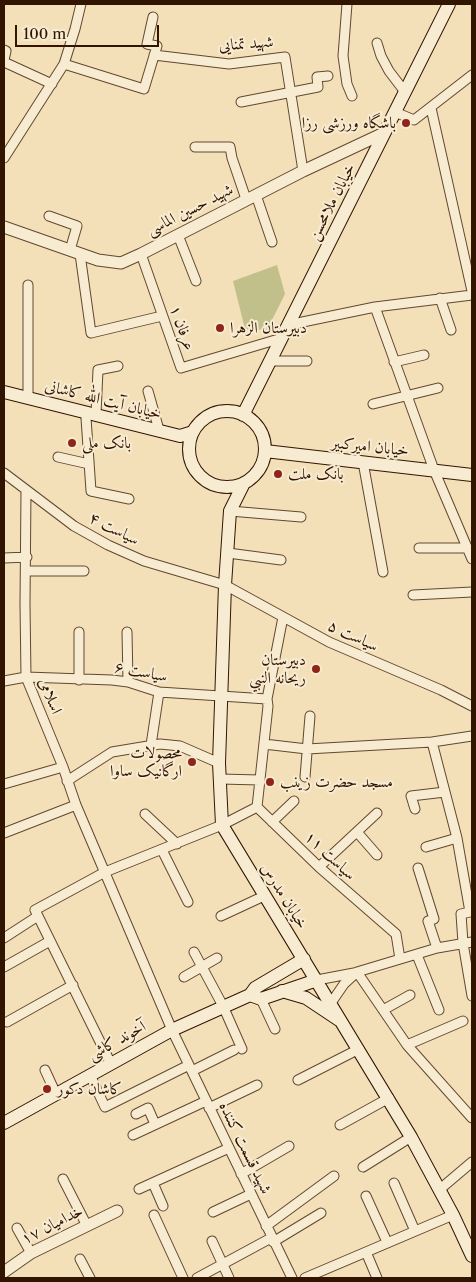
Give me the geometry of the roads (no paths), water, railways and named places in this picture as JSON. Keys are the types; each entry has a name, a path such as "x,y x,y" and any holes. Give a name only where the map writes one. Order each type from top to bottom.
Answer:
{"main road":[{"name":"خیابان ملامحسن","path":"243,415 449,4"},
{"name":"خیابان آیت الله کاشانی","path":"4,392 179,442 189,450"},
{"name":"خیابان آیت الله کاشانی","path":"4,397 180,436 193,432"},
{"path":"221,412 232,412 243,415 257,426 264,442 265,451 259,470 252,477 244,483 221,487 204,479 196,471 191,461 190,441 193,432 202,421 211,415 221,412"},
{"name":"خیابان امیرکبیر","path":"265,451 472,475"},
{"path":"230,512 244,483"},
{"path":"221,487 230,512"},
{"name":"خیابان مدرس","path":"230,512 220,696 219,763 222,825 411,1137 453,1215 472,1256"},
{"name":"آخوند کاشی","path":"255,997 255,988 304,958"},
{"name":"آخوند کاشی","path":"4,1123 172,1030 223,1006 317,980"},
{"path":"282,991 306,998 344,1024"}],"street":[{"path":"4,158 64,64 81,4"},
{"path":"347,4 343,56 347,84 352,96"},
{"path":"64,64 144,89 157,46 147,44 153,17"},
{"path":"377,44 389,71 405,92"},
{"path":"4,50 6,51 4,61 52,84"},
{"name":"شهید تمنایی","path":"154,55 230,64 285,57 304,171"},
{"path":"395,112 414,120 472,75"},
{"path":"241,102 318,87 317,77 328,76"},
{"path":"288,325 375,307 472,293 431,108"},
{"name":"شهید حسین الماسی","path":"4,227 75,252 116,263 126,261 251,197 384,133"},
{"path":"195,147 230,147 232,158 272,242"},
{"path":"49,216 77,226 75,252 91,333 162,316"},
{"path":"178,235 196,281"},
{"name":"عرفان ۱","path":"141,254 181,368 282,338"},
{"path":"28,285 28,398"},
{"path":"440,298 451,330"},
{"path":"375,307 434,470 472,559"},
{"path":"394,362 424,355"},
{"path":"270,361 307,361"},
{"path":"118,366 98,370 91,416 89,464 91,491 129,500"},
{"path":"373,404 438,388"},
{"path":"148,391 159,430"},
{"path":"58,457 89,464"},
{"path":"363,462 383,572"},
{"name":"سیاست ۴","path":"4,473 74,526 108,545 144,561 225,585"},
{"name":"اسلامی","path":"26,490 26,677 63,767 76,805 172,1030"},
{"path":"230,512 301,518"},
{"path":"419,548 468,548"},
{"path":"228,553 280,560"},
{"path":"4,558 26,557"},
{"path":"26,571 84,571"},
{"name":"سیاست ۵","path":"225,585 329,642 441,690 472,706"},
{"path":"413,595 472,592"},
{"path":"4,938 36,913 105,872 222,825 257,807 268,706 267,699 283,617"},
{"path":"79,632 79,680"},
{"path":"127,632 128,682"},
{"name":"سیاست ۶","path":"4,681 26,677 112,680 128,682 159,692 267,699"},
{"path":"152,745 159,692"},
{"path":"305,777 310,716"},
{"path":"264,744 307,749 432,742 472,736"},
{"path":"432,742 457,838 470,912 461,914 468,942 472,996"},
{"path":"67,781 112,752 160,744 180,746 219,763"},
{"path":"4,784 63,767"},
{"path":"220,779 260,780"},
{"path":"415,809 411,796 445,792"},
{"path":"272,822 294,801"},
{"path":"4,833 76,805"},
{"name":"سیاست ۱۱","path":"257,807 319,867 396,934 400,959"},
{"path":"319,867 378,813"},
{"path":"144,814 177,844"},
{"path":"357,832 377,855"},
{"path":"426,847 457,838"},
{"path":"162,850 188,902"},
{"path":"418,868 434,919 428,921 436,948"},
{"path":"221,916 264,896"},
{"path":"36,913 111,1064"},
{"path":"4,967 50,941"},
{"path":"317,980 357,972 436,948 468,942"},
{"path":"90,1075 105,1107 190,1068 238,1049 223,1006 194,952"},
{"path":"417,955 439,1010"},
{"path":"184,977 217,958"},
{"path":"331,1003 344,984 357,972"},
{"path":"357,972 407,1045 472,1118"},
{"path":"7,1022 73,985"},
{"path":"383,1010 410,995"},
{"path":"255,997 275,1029"},
{"path":"407,1045 464,1021"},
{"name":"شهید قسمت کننده","path":"172,1030 292,1278"},
{"path":"298,1080 359,1049"},
{"path":"44,1070 56,1094"},
{"path":"133,1135 155,1124 257,1085"},
{"path":"340,1125 388,1098"},
{"path":"136,1114 148,1108 155,1124"},
{"path":"363,1167 411,1137"},
{"path":"241,1174 289,1146"},
{"path":"139,1189 229,1148"},
{"path":"439,1190 472,1162"},
{"path":"266,1226 334,1176"},
{"path":"63,1179 87,1226"},
{"path":"153,1183 163,1206"},
{"path":"394,1183 415,1231"},
{"path":"213,1212 251,1194"},
{"path":"366,1196 387,1242"},
{"name":"خدامیان ۱۷","path":"4,1272 31,1253 117,1211"},
{"path":"197,1278 208,1276 224,1264 321,1213"},
{"path":"154,1215 183,1278"},
{"path":"305,1278 453,1215"},
{"path":"17,1228 31,1253"},
{"path":"212,1241 230,1278"},
{"path":"366,1252 377,1278"},
{"path":"80,1259 90,1278"}],"place":[{"name":"باشگاه ورزشی رزا","path":"406,123"},
{"name":"دبیرستان الزهرا","path":"220,328"},
{"name":"بانک ملی","path":"72,443"},
{"name":"بانک ملت","path":"278,474"},
{"name":"دبيرستان ريحانه النبي","path":"316,669"},
{"name":"محصولات ارگانیک ساوا","path":"192,762"},
{"name":"مسجد حضرت زینب","path":"270,782"},
{"name":"کاشان دکور","path":"47,1089"}]}
